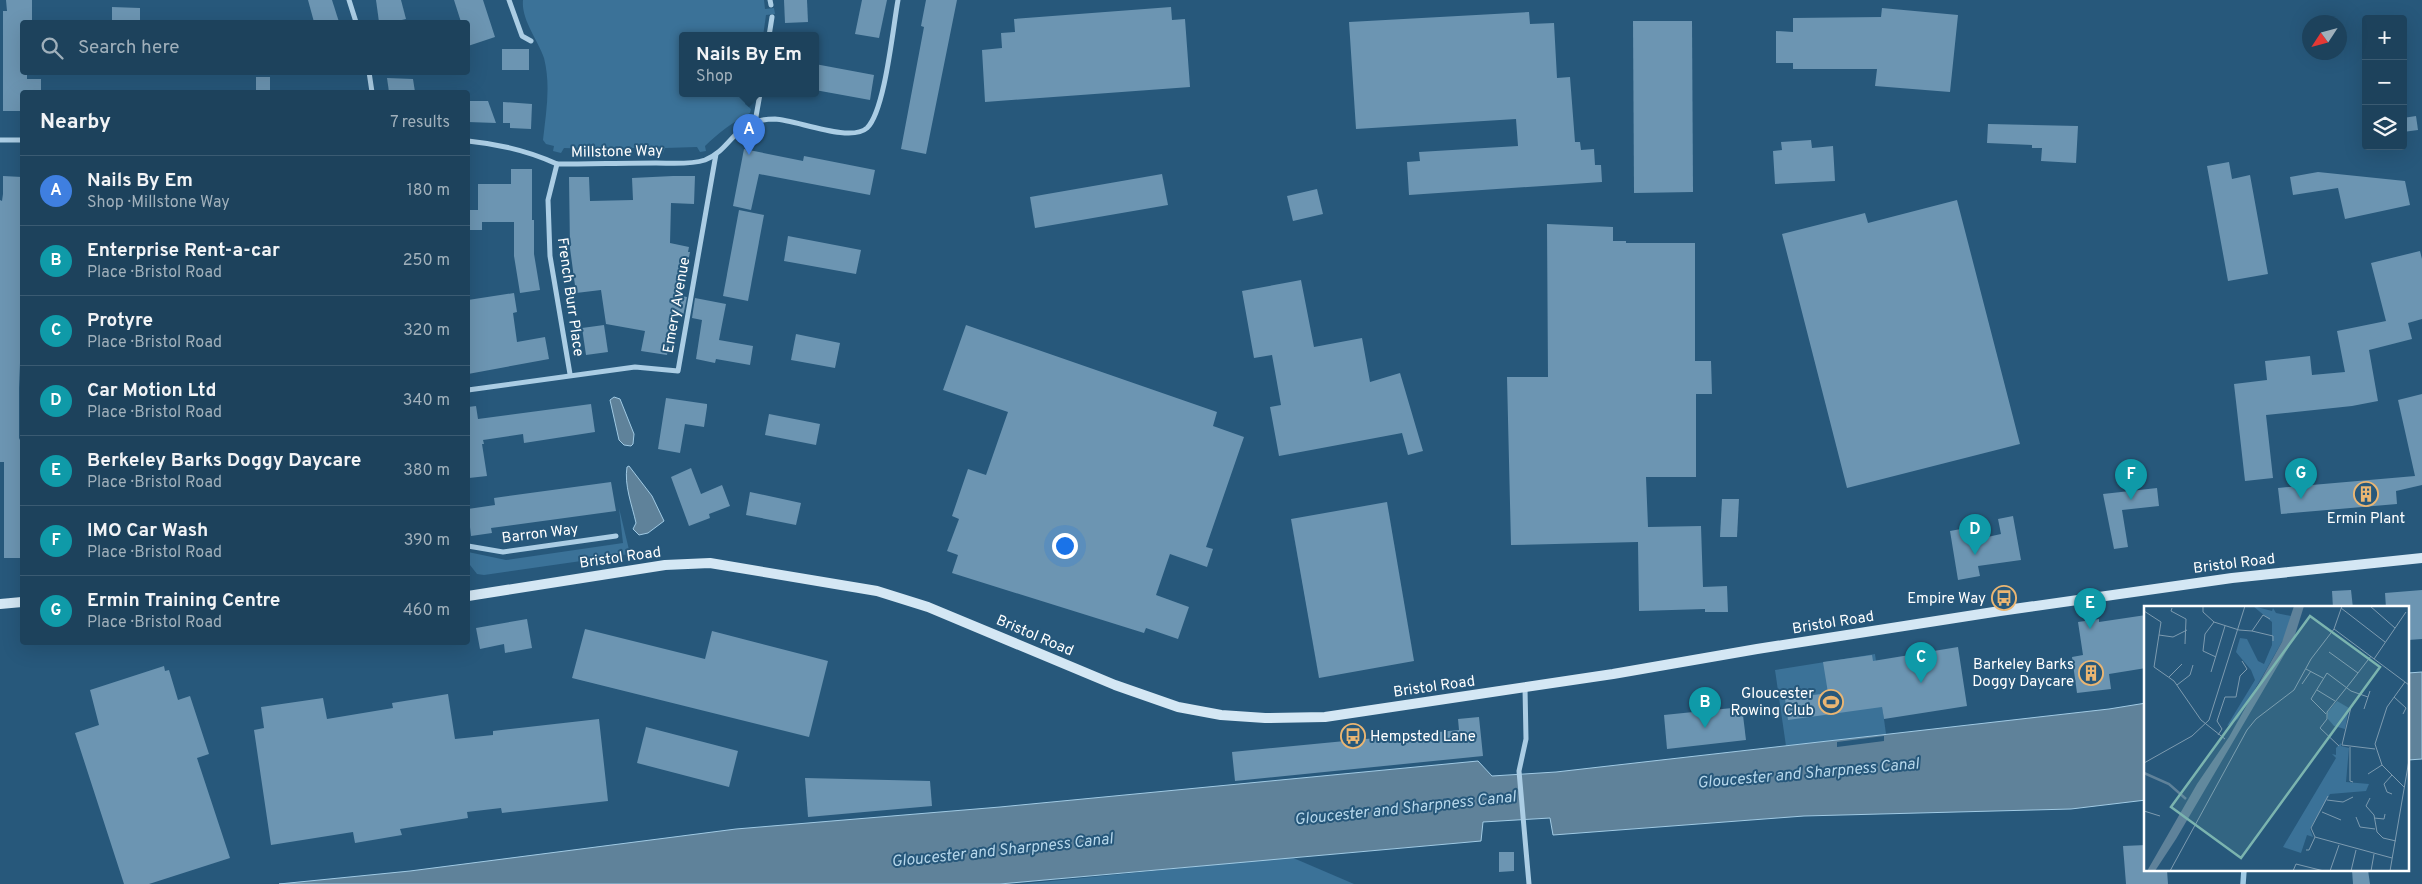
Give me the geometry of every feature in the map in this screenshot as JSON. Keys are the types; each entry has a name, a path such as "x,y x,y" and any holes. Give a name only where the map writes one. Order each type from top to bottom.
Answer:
{"street":[{"path":"349,0 355,20"},
{"path":"509,0 522,36 531,42"},
{"name":"Millstone Way","path":"470,141 493,143 542,157 557,164 687,162 704,160 716,154 740,130 755,122 775,119 850,134 866,129 876,116 898,0"},
{"path":"770,32 772,17"},
{"path":"369,75 372,90"},
{"path":"755,122 759,97"},
{"path":"0,140 20,140"},
{"name":"Emery Avenue","path":"470,390 570,374 635,367 678,371 716,154"},
{"name":"French Burr Place","path":"557,164 548,200 550,256 570,374"},
{"name":"Barron Way","path":"470,546 503,552 616,536"},
{"name":"Bristol Road","path":"470,596 665,565 710,563 877,591 928,607 1124,688 1178,707 1221,715 1265,718 1325,717 1525,688 2000,611 2241,577 2422,558"},
{"path":"0,604 20,602"},
{"path":"1525,688 1526,739 1519,773 1529,884"}],"shaded area":[{"path":"523,0 764,0 765,9 774,8 775,14 766,15 764,32 679,32 679,97 746,97 745,104 751,109 750,113 732,124 705,146 706,151 700,152 697,147 665,148 663,153 657,153 654,148 607,148 604,154 599,154 595,149 564,148 561,153 553,151 554,146 546,144 543,140 547,99 546,68 544,58 530,30 523,7"},
{"path":"619,508 630,554 484,575 477,574 470,565 470,552 506,560 623,543"},
{"name":"Gloucester Rowing Club","path":"1875,654 1886,734 1786,746 1775,670"},
{"path":"1291,857 1354,884 1022,884"}],"water":[{"path":"614,397 620,399 634,434 631,446 624,445 619,440 610,400"},
{"path":"629,466 652,496 664,521 648,533 639,535 633,529 636,523 626,474 627,467"},
{"path":"2422,672 2422,759 2410,760 2410,673"},
{"name":"Gloucester and Sharpness Canal","path":"2144,703 2144,800 2071,809 1804,816 1553,835 1550,818 1483,822 1481,841 1000,884 279,884 410,871 736,829 1000,807 1478,761 1492,776 1556,772 2109,709"}],"pier":[{"path":"1884,736 1884,741 1837,747 1837,742"}],"building":[{"path":"6,0 32,0 32,20 20,20 20,75 27,75 27,79 41,79 41,90 20,90 20,111 3,111 3,11 7,11"},
{"path":"308,0 332,0 338,20 313,20"},
{"path":"376,0 401,0 406,19 379,20"},
{"path":"454,0 483,0 495,37 470,45 470,20 460,20"},
{"path":"784,0 807,0 808,22 785,23"},
{"path":"862,0 887,0 879,38 855,34"},
{"path":"926,0 957,0 926,154 901,149 924,27 921,26"},
{"path":"112,7 140,8 140,20 112,20"},
{"path":"1171,7 1172,20 1185,19 1190,87 985,102 982,50 1002,48 1001,33 1015,32 1014,19"},
{"path":"1882,8 1958,15 1950,92 1875,86 1877,69 1793,69 1793,63 1776,63 1776,31 1793,32 1793,18 1881,17"},
{"path":"1529,12 1530,24 1554,23 1557,78 1570,77 1575,142 1580,142 1581,150 1594,149 1595,165 1601,165 1602,182 1409,195 1407,162 1420,161 1419,152 1518,146 1516,119 1356,129 1349,22"},
{"path":"1633,21 1692,21 1693,192 1634,193"},
{"path":"502,49 529,49 529,70 502,70"},
{"path":"819,65 874,75 870,100 819,91"},
{"path":"256,77 270,77 270,90 256,90"},
{"path":"387,78 413,79 415,90 389,90"},
{"path":"470,101 488,101 496,123 470,122"},
{"path":"503,102 532,104 531,129 510,128 510,123 503,123"},
{"path":"2416,116 2418,130 2407,131 2407,117"},
{"path":"1988,124 2078,126 2076,163 2041,161 2042,148 2032,148 2032,145 1987,143"},
{"path":"1811,140 1812,148 1833,146 1835,181 1775,184 1773,151 1782,150 1781,142"},
{"path":"744,149 803,161 804,156 875,170 870,195 759,174 751,210 733,206"},
{"path":"2229,162 2232,179 2250,175 2268,274 2228,281 2207,166"},
{"path":"511,169 532,169 534,254 540,290 520,293 514,256 514,222 482,222 482,230 470,230 470,210 478,210 478,184 511,184"},
{"path":"2318,172 2405,181 2410,205 2345,219 2338,188 2293,195 2290,177"},
{"path":"1162,174 1168,205 1035,228 1030,197"},
{"path":"3,176 20,177 20,558 4,558 4,462 0,462 0,200 2,201"},
{"path":"695,176 694,204 671,203 670,243 689,247 688,252 690,252 681,296 687,297 683,316 675,314 667,355 641,351 645,331 606,324 601,290 576,293 570,248 569,177 589,177 590,201 633,200 632,178"},
{"path":"1317,189 1323,214 1293,221 1287,196"},
{"path":"1957,200 2020,444 1847,488 1782,234 1865,213 1868,223"},
{"path":"739,210 764,215 748,301 723,296"},
{"path":"1547,224 1613,227 1613,241 1626,241 1626,243 1695,243 1695,361 1711,361 1712,394 1696,394 1696,477 1646,477 1648,527 1701,526 1703,587 1727,586 1728,612 1705,612 1705,609 1639,611 1638,542 1511,545 1507,377 1548,377"},
{"path":"788,236 861,250 856,274 784,261"},
{"path":"2420,251 2422,259 2422,319 2408,323 2412,339 2369,350 2378,401 2352,406 2266,415 2273,478 2245,481 2234,384 2267,380 2265,361 2310,356 2312,375 2345,372 2337,331 2386,321 2371,263"},
{"path":"1301,280 1314,347 1362,338 1370,382 1400,373 1423,451 1408,455 1402,433 1279,456 1270,407 1281,405 1272,355 1254,358 1242,291"},
{"path":"514,293 517,312 513,313 517,342 545,337 549,359 470,374 470,300"},
{"path":"695,298 726,304 719,340 753,346 750,365 716,359 715,363 696,359 702,320 692,318"},
{"path":"604,325 608,352 586,355 582,328"},
{"path":"966,325 1217,412 1213,426 1244,437 1206,547 1213,549 1207,567 1170,554 1156,595 1189,607 1178,639 1146,628 1144,633 952,573 958,555 947,551 959,519 952,516 968,469 986,475 1008,412 943,390"},
{"path":"796,334 840,343 835,368 791,360"},
{"path":"2422,394 2422,485 2396,491 2397,504 2281,514 2278,488 2415,476 2398,400"},
{"path":"666,398 707,404 704,427 685,424 680,453 658,449"},
{"path":"591,404 595,432 524,443 523,434 483,440 487,476 470,478 470,407 476,406 478,419"},
{"path":"769,414 820,424 816,445 765,435"},
{"path":"691,468 701,494 722,485 730,506 709,514 710,518 689,526 671,477"},
{"path":"611,482 616,511 491,528 492,533 471,536 470,509 495,505 494,498"},
{"path":"2157,488 2159,506 2122,510 2128,547 2114,549 2103,494"},
{"path":"750,492 801,503 796,525 746,515"},
{"path":"1722,499 1739,499 1737,537 1720,537"},
{"path":"1387,502 1414,661 1319,678 1291,519"},
{"path":"2013,516 2021,560 1978,566 1980,576 1958,580 1950,531 1972,527 1974,540 2001,534 1998,519"},
{"path":"2351,590 2353,606 2333,606 2332,591"},
{"path":"2422,590 2422,639 2410,640 2410,606 2386,606 2385,593"},
{"path":"2144,615 2144,668 2109,674 2111,689 2077,693 2072,657 2083,655 2078,622 2099,619 2099,622"},
{"path":"527,619 532,648 505,653 504,644 480,649 476,628"},
{"path":"585,629 705,659 712,631 828,661 809,737 572,678"},
{"path":"1958,647 1967,706 1884,719 1882,707 1788,720 1785,699 1828,693 1823,662 1872,655 1873,661"},
{"path":"164,666 165,671 169,670 178,700 190,696 209,754 197,758 230,858 149,884 124,884 75,733 99,725 90,690"},
{"path":"448,694 455,739 493,735 493,731 599,719 608,801 502,813 501,808 467,812 468,818 400,829 402,835 355,843 353,832 271,845 254,730 264,728 261,707 323,698 327,719 393,708 392,703"},
{"path":"1742,707 1746,740 1667,749 1664,715"},
{"path":"1479,717 1483,756 1235,781 1232,752 1459,730 1458,719"},
{"path":"646,727 738,751 729,787 637,763"},
{"path":"805,778 930,781 932,806 808,817"},
{"path":"2144,845 2144,872 2167,872 2168,884 2126,884 2123,846"},
{"path":"1499,852 1514,852 1514,871 1499,872"},
{"path":"2352,872 2368,872 2370,884 2353,884"}],"waterway":[{"path":"2243,884 2244,872"}],"place":[{"name":"Nails By Em","path":"749,155"},
{"name":"Ermin Plant","path":"2366,494"},
{"name":"Ermin Training Centre","path":"2301,499"},
{"name":"IMO Car Wash","path":"2131,500"},
{"name":"Car Motion Ltd","path":"1975,555"},
{"name":"Empire Way","path":"2004,598"},
{"name":"Berkeley Barks Doggy Daycare","path":"2090,629"},
{"name":"Barkeley Barks Doggy Daycare","path":"2091,673"},
{"name":"Protyre","path":"1921,683"},
{"name":"Gloucester Rowing Club","path":"1831,702"},
{"name":"Enterprise Rent-a-car","path":"1705,728"},
{"name":"Hempsted Lane","path":"1353,736"}]}
